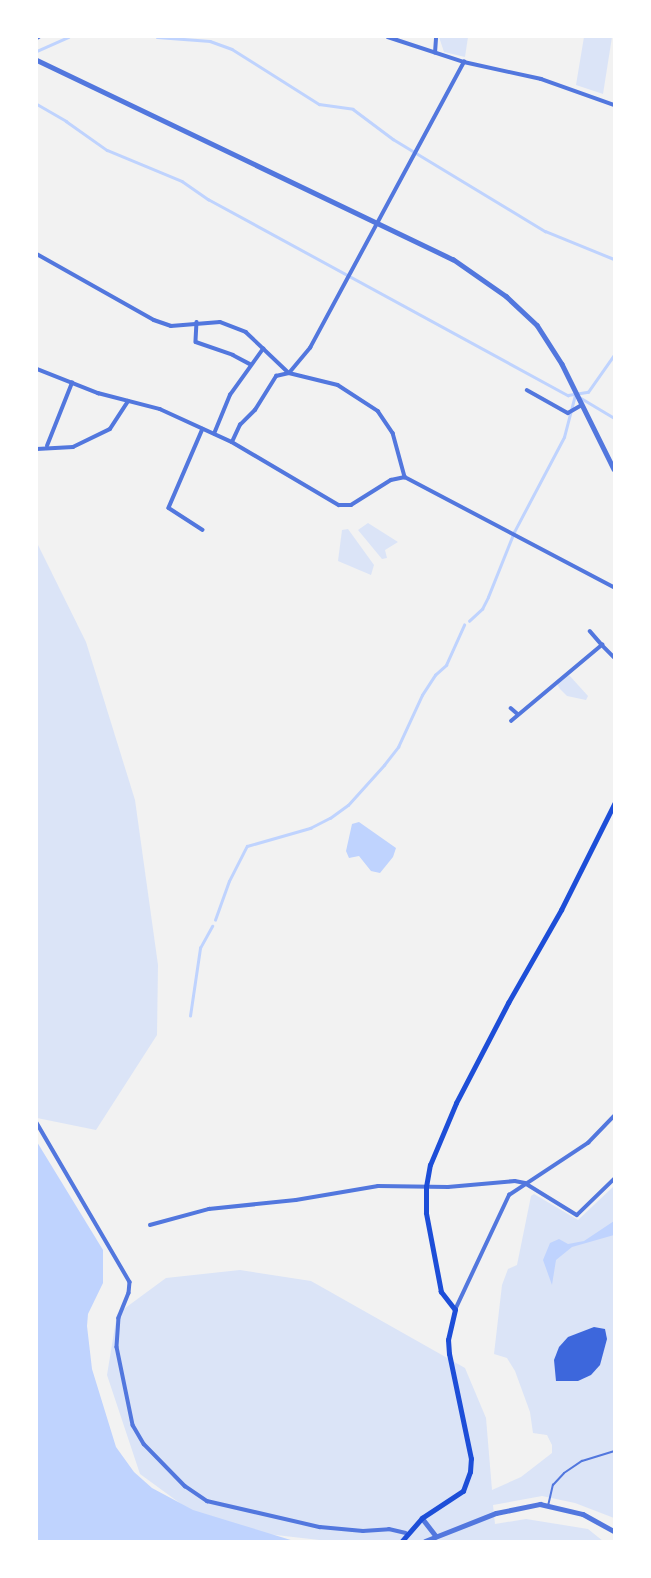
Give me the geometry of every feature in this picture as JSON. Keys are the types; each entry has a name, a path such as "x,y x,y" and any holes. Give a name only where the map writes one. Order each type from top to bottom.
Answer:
{"main road":[{"path":"402,1541 406,1533 422,1518 463,1491 470,1472 471,1459 449,1354 448,1340 455,1310 441,1292 426,1213 426,1187 430,1165 456,1103 508,1003 561,911 614,804"}],"street":[{"path":"388,37 464,62 541,79 614,105"},
{"path":"435,53 436,37"},
{"path":"37,60 453,259 506,296 537,325 575,390 579,404 614,469"},
{"path":"232,442 240,425 255,410 276,376 289,373 310,348 464,62"},
{"path":"37,254 154,320 171,326 197,321 220,322 246,332 289,373 338,386 378,411 393,433 405,477"},
{"path":"197,321 196,342 233,355 250,365"},
{"path":"214,434 230,395 263,349"},
{"path":"37,369 72,383 160,409 232,442 339,505 351,505 391,480 405,477 614,587"},
{"path":"47,447 72,383"},
{"path":"527,390 568,413 579,404"},
{"path":"37,449 73,447 110,429 128,401"},
{"path":"203,429 169,508 203,530"},
{"path":"590,631 614,657"},
{"path":"512,721 602,645"},
{"path":"511,708 518,714"},
{"path":"455,1310 509,1195 588,1143 614,1116"},
{"path":"37,1123 130,1282 130,1293 120,1318 117,1347 133,1425 144,1444 185,1486 207,1501 320,1527 363,1531 389,1529 406,1533"},
{"path":"150,1225 209,1209 296,1200 378,1186 426,1187 515,1181 525,1183 577,1214 614,1179"},
{"path":"425,1541 496,1513 529,1506 548,1506 583,1514 614,1531"},
{"path":"422,1518 436,1536"}],"lane":[{"path":"548,1506 553,1485 564,1473 582,1461 614,1451"}],"shaded area":[{"path":"439,37 468,37 465,57 444,52"},
{"path":"584,37 612,37 603,94 576,85"},
{"path":"368,523 398,542 385,550 387,558 382,559 358,530"},
{"path":"348,529 374,565 371,575 338,561 342,530"},
{"path":"37,543 86,642 135,800 158,965 157,1035 96,1130 37,1118"},
{"path":"569,675 588,696 586,700 567,696 560,689 557,684"},
{"path":"614,1186 614,1518 575,1503 542,1496 493,1505 495,1524 526,1519 588,1529 603,1541 328,1541 214,1528 140,1474 107,1375 117,1314 166,1278 240,1270 311,1281 465,1368 486,1418 492,1490 521,1477 552,1453 552,1445 547,1435 533,1433 530,1412 515,1371 507,1358 494,1354 502,1285 508,1269 517,1265 531,1196 534,1194 578,1220"}],"water":[{"path":"359,822 396,848 393,857 380,873 371,871 359,856 349,858 346,851 352,824"},
{"path":"37,1142 103,1250 103,1283 88,1314 87,1326 92,1369 116,1447 134,1472 152,1488 193,1510 294,1541 37,1541"},
{"path":"614,1221 614,1235 572,1247 556,1260 552,1285 543,1260 550,1243 559,1239 568,1244 584,1241"}],"building":[{"path":"594,1327 605,1329 607,1339 600,1365 591,1375 578,1381 556,1381 554,1360 559,1347 568,1337"}],"waterway":[{"path":"37,51 68,37"},
{"path":"157,37 210,41 232,49 319,104 353,109 393,139 545,231 614,259"},
{"path":"37,104 107,150 182,181 208,199 568,395 588,392 614,355"},
{"path":"469,621 482,609 514,532 564,437 575,395"},
{"path":"581,398 614,418"},
{"path":"215,920 229,881 247,846 310,828 330,818 348,805 384,765 398,747 422,695 435,675 446,665 464,625"},
{"path":"190,1016 200,948 212,926"}]}
